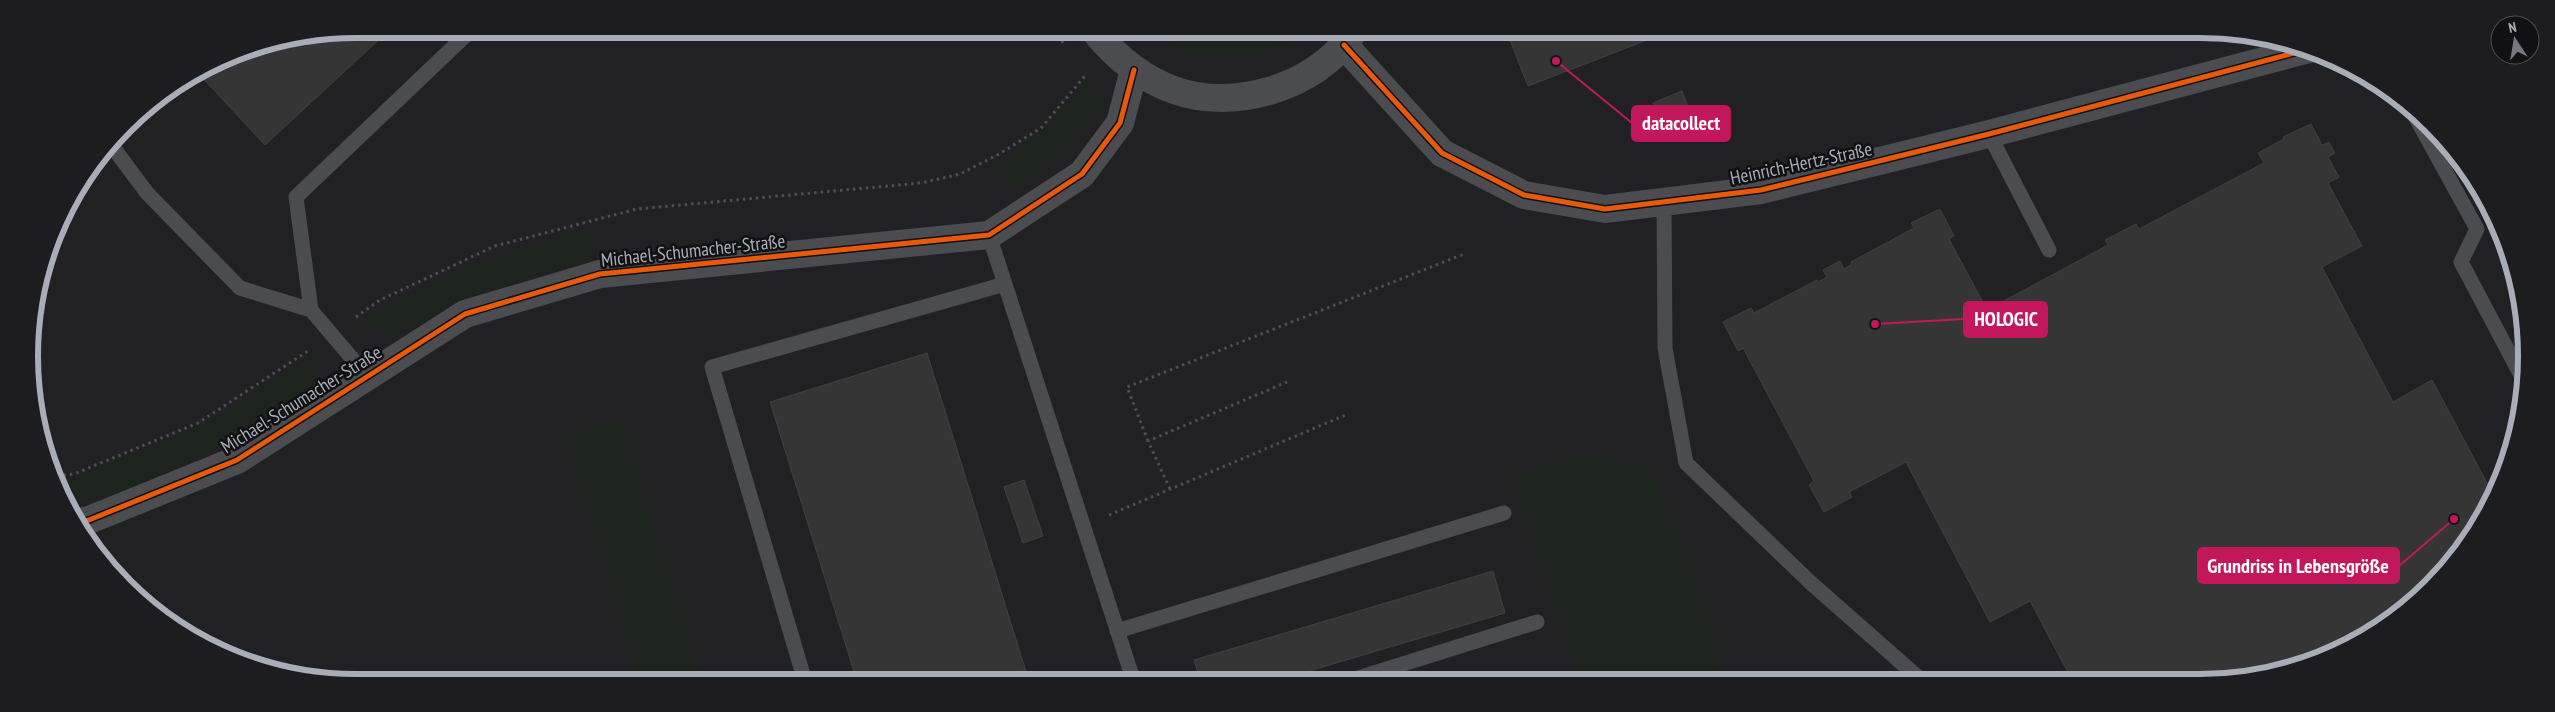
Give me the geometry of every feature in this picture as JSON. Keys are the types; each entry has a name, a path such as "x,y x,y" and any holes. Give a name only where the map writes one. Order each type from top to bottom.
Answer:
{"street":[{"path":"1101,38 1134,70 1175,91 1220,99 1266,93 1308,75 1347,40"},
{"name":"Heinrich-Hertz-Straße","path":"1347,40 1442,153 1524,195 1605,209 1761,190 1989,134 2296,52"},
{"name":"Michael-Schumacher-Straße","path":"84,521 237,460 465,314 600,274 989,234 1082,174 1120,123 1134,70"}],"lane":[{"path":"311,310 296,198 463,38"},
{"path":"2422,129 2477,230 2461,262 2517,369"},
{"path":"1989,134 2049,250"},
{"path":"114,149 147,193 240,288 311,310 367,376"},
{"path":"1664,202 1665,348 1686,463 1811,584 1914,674"},
{"path":"989,234 1132,674"},
{"path":"803,674 712,367 1005,284"},
{"path":"1117,631 1504,513"},
{"path":"1372,674 1537,622"}],"path":[{"path":"1170,490 1128,387 1464,254"},
{"path":"1148,440 1287,382"},
{"path":"1083,526 1348,414"}],"shaded area":[{"path":"335,38 2220,38 2241,40 2301,54 2340,70 2358,80 2393,103 2424,131 2452,162 2485,215 2507,274 2517,335 2518,356 2515,398 2501,458 2485,497 2452,550 2424,581 2393,609 2340,642 2301,658 2241,672 2220,674 335,674 314,672 254,658 215,642 197,632 162,609 131,581 103,550 70,497 54,458 40,398 38,335 48,274 70,215 103,162 131,131 162,103 215,70 274,48"},
{"path":"1162,38 1288,38 1268,49 1237,55 1205,55 1175,47"},
{"path":"1084,81 1104,101 1063,150 1011,189 998,165 1043,131"},
{"path":"587,230 591,260 515,281 460,300 396,335 360,322 402,298 488,260"},
{"path":"315,354 313,388 236,439 123,491 72,501 62,479 74,477 157,445 224,413"},
{"path":"621,419 699,674 639,674 566,435"},
{"path":"1580,454 1653,470 1721,653 1712,674 1580,674 1513,476"}],"building":[{"path":"335,38 381,38 265,145 202,77 234,62 274,48"},
{"path":"1509,38 1652,38 1528,86"},
{"path":"1682,91 1692,117 1663,129 1653,103"},
{"path":"2311,124 2322,145 2329,142 2335,153 2328,157 2339,177 2328,183 2362,246 2322,267 2393,402 2432,380 2489,487 2475,515 2452,550 2424,581 2393,609 2358,632 2332,645 2281,664 2220,674 2069,674 2030,601 1990,622 1906,462 1849,492 1852,497 1824,512 1809,485 1814,481 1743,348 1738,351 1723,322 1751,308 1754,313 1817,280 1818,282 1827,277 1823,270 1840,261 1844,269 1852,264 1851,262 1914,228 1911,223 1940,209 1954,236 1949,239 1987,310 2108,245 2105,240 2136,224 2139,229 2264,163 2258,153 2284,139 2283,137"},
{"path":"927,353 1027,674 855,674 770,402"},
{"path":"1024,480 1043,536 1023,543 1004,487"},
{"path":"1493,571 1505,613 1299,674 1198,674 1194,660"}],"cycle path":[{"path":"1344,45 1442,153 1524,195 1605,209 1761,190 1989,134 2296,52"},
{"path":"84,521 237,460 465,314 600,274 989,235 1082,174 1120,123 1134,70"}],"place":[{"name":"datacollect","path":"1556,61"},
{"name":"HOLOGIC","path":"1875,324"},
{"name":"Grundriss in Lebensgröße","path":"2454,519"}]}
